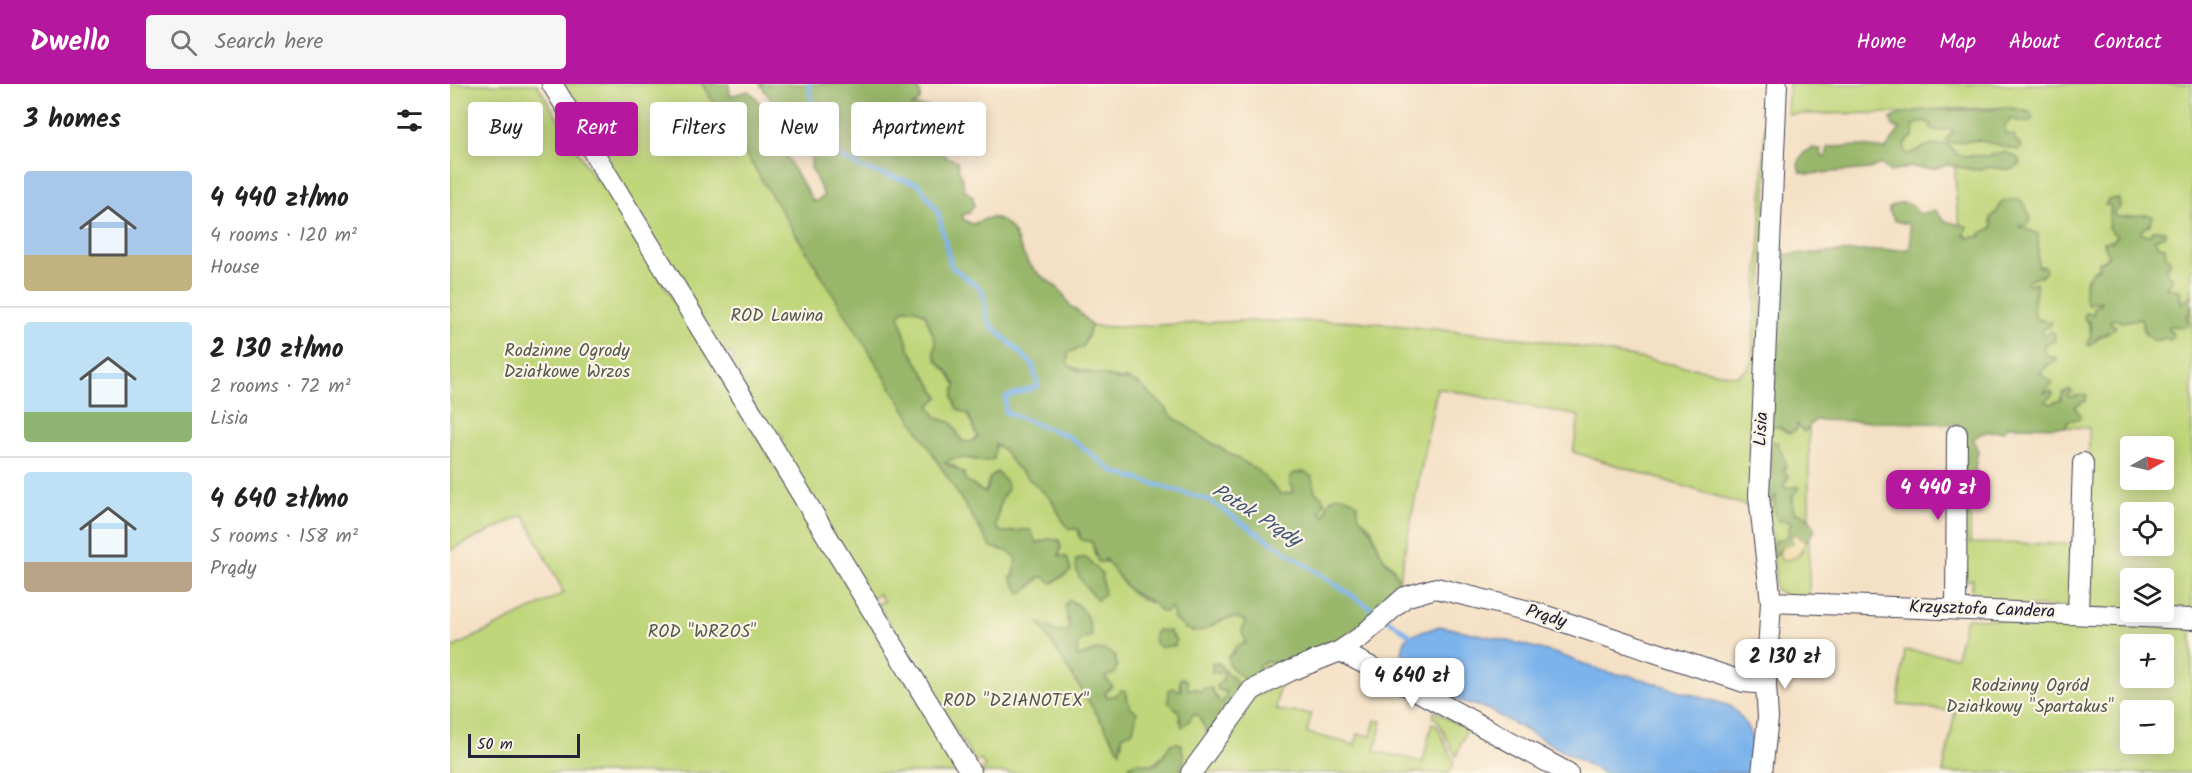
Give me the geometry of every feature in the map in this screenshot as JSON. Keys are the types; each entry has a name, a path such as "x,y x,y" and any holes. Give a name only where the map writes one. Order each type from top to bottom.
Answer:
{"street":[{"path":"552,84 971,773"},
{"name":"Lisia","path":"1762,773 1768,718 1766,684 1771,602 1759,496 1777,84"},
{"path":"1956,609 1957,434"},
{"path":"2079,614 2083,463"},
{"name":"Prądy","path":"1191,773 1252,690 1290,671 1340,651 1362,636 1405,597 1436,588 1537,613 1744,682 1766,684"},
{"name":"Krzysztofa Candera","path":"1771,602 2192,619"},
{"path":"1340,651 1568,773"}],"green space":[{"path":"450,84 537,84 555,114 555,156 580,156 595,180 599,178 962,773 450,773 450,649 564,593 524,515 450,550"},
{"path":"555,84 702,84 713,102 650,102 650,156 747,156 991,546 1016,557 1014,576 1011,577 1030,588 1040,577 1053,583 1066,574 1059,556 1061,547 1049,539 1036,543 1030,530 1001,532 996,527 1006,482 997,472 989,479 985,493 965,480 956,467 944,462 957,456 977,460 993,454 995,444 1003,449 1014,465 1051,499 1066,526 1070,529 1079,529 1078,536 1092,542 1095,556 1111,567 1126,588 1150,602 1171,606 1174,615 1185,629 1202,630 1229,618 1245,621 1242,632 1246,642 1237,646 1228,657 1230,666 1259,666 1266,661 1277,663 1286,671 1238,693 1235,679 1226,673 1219,663 1212,664 1212,672 1224,675 1219,690 1227,692 1222,705 1213,691 1197,691 1194,688 1187,690 1187,681 1183,678 1179,685 1181,691 1176,689 1174,708 1179,711 1180,722 1189,721 1193,714 1198,715 1208,734 1188,773 1179,773 1184,760 1183,752 1165,752 1153,764 1141,763 1130,766 1134,773 982,773 985,767 981,759 976,763 877,603 884,602 879,594 871,598 777,442 783,438 779,432 773,436 728,363 735,359 730,352 723,356 599,156 638,156 638,102 566,102","holes":["1086,558 1102,574 1097,600 1085,585 1076,560","1069,600 1077,604 1092,636 1085,637 1078,642 1076,649 1078,657 1093,651 1115,655 1117,666 1114,674 1104,677 1112,686 1106,692 1106,697 1115,696 1124,691 1130,707 1126,734 1122,735 1122,744 1041,624 1060,633 1070,629 1067,620"]},
{"path":"702,84 729,84 730,96 748,91 756,97 759,103 759,156 787,156 814,202 824,196 811,167 811,158 808,156 839,156 839,102 772,102 760,84 913,84 921,94 918,102 851,102 851,156 944,156 957,161 964,189 973,197 974,205 969,213 962,215 964,220 972,224 995,218 1009,227 1029,264 1061,291 1091,326 1083,347 1068,353 1068,365 1080,371 1105,375 1118,380 1127,379 1139,384 1165,407 1170,415 1259,471 1280,494 1291,493 1294,490 1290,484 1290,478 1294,473 1305,472 1312,477 1315,492 1325,502 1320,512 1324,517 1328,504 1334,497 1342,496 1354,501 1357,504 1359,517 1369,527 1383,557 1395,572 1398,586 1394,603 1293,676 1277,663 1266,661 1259,666 1259,677 1252,686 1230,666 1228,657 1234,653 1237,646 1246,643 1242,632 1245,621 1229,618 1204,630 1189,630 1172,617 1174,615 1171,607 1166,612 1161,612 1153,603 1130,591 1105,559 1103,562 1098,562 1092,542 1081,540 1078,529 1070,529 1066,526 1051,499 1014,465 1003,449 995,444 994,459 981,461 958,458 945,463 964,473 965,480 985,493 989,479 997,472 1006,482 1008,490 1000,502 996,527 1001,532 1030,530 1037,543 1049,539 1059,540 1061,547 1059,556 1067,557 1071,571 1052,583 1040,577 1021,594 1010,577 1014,576 1016,557 1009,552 991,547 747,156 747,102 713,102","holes":["904,309 916,309 925,314 936,342 934,353 937,361 956,385 953,397 957,409 968,414 978,437 971,442 961,441 952,423 937,418 929,406 939,397 909,349 899,315"]},
{"path":"1767,84 1771,84 1753,491 1749,496 1754,508 1573,452 1579,416 1437,388 1399,581 1393,567 1382,556 1371,528 1359,517 1328,504 1324,517 1294,490 1291,493 1280,495 1259,471 1170,415 1165,407 1127,379 1097,374 1067,365 1068,353 1088,337 1091,326 1116,327 1242,321 1355,321 1540,340 1737,376 1748,369 1752,358"},
{"path":"1789,84 2192,84 2192,295 2181,304 2180,290 2166,288 2168,285 2166,266 2170,264 2165,256 2165,250 2154,240 2165,231 2153,230 2151,235 2143,236 2142,229 2149,225 2136,216 2124,219 2115,216 2113,213 2120,207 2119,200 2108,200 2111,206 2108,228 2117,236 2113,241 2103,242 2109,255 2087,278 2089,304 2101,301 2095,316 2092,313 2086,313 2093,343 2108,333 2112,318 2122,322 2141,318 2145,335 2171,331 2168,329 2169,326 2179,327 2187,321 2192,303 2192,613 2174,612 2174,568 2120,568 2120,611 2086,609 2089,428 2066,427 2067,421 2080,415 2074,407 2085,401 2087,395 2069,397 2066,395 2070,389 2061,400 2050,404 2045,401 2051,396 2044,392 2049,380 2040,373 2056,358 2049,357 2043,350 2043,346 2047,343 2046,335 2043,335 2042,330 2051,322 2036,319 2033,309 2036,282 2028,285 2026,283 2034,277 2043,275 2041,267 2037,267 2038,234 2015,225 1998,210 1991,218 1992,228 1982,236 1969,238 1964,233 1958,216 1955,166 1975,170 1990,167 2011,170 2019,159 2006,152 1986,156 1906,154 1904,145 1913,125 1924,121 1951,129 1954,132 1949,135 1950,143 1987,141 2007,148 2019,143 2005,134 2004,127 2011,119 2023,122 2007,107 1909,113 1787,114"},
{"path":"2007,107 2029,112 2033,118 2030,122 2011,119 2004,127 2005,134 2014,135 2015,140 2022,147 2018,150 1978,140 1950,143 1946,140 1953,132 1951,129 1937,131 1924,121 1914,125 1913,137 1904,145 1906,154 1926,146 1947,144 1957,154 1963,156 1986,156 2006,152 2019,159 2020,164 2012,170 1990,167 1975,170 1948,165 1932,169 1911,167 1890,172 1881,164 1869,169 1808,174 1800,172 1798,165 1801,157 1812,148 1821,150 1822,156 1826,158 1828,147 1861,146 1886,149 1900,129 1893,126 1891,119 1900,115 1924,110 1988,110"},
{"path":"2019,199 2025,205 2031,219 2027,225 2018,226 2038,234 2038,267 2044,266 2046,271 2043,275 2034,277 2026,283 2028,285 2036,282 2034,314 2036,319 2051,322 2050,326 2042,330 2043,335 2051,331 2054,333 2055,341 2045,344 2043,350 2049,357 2057,358 2056,363 2049,363 2040,373 2053,383 2044,392 2052,391 2053,394 2045,401 2050,404 2061,400 2062,393 2070,389 2072,392 2067,395 2069,397 2087,395 2085,401 2074,407 2081,415 2080,418 2067,421 2066,427 2008,426 2003,431 1986,432 1979,435 1973,440 1978,451 1975,468 1978,480 1970,486 1963,480 1957,424 1815,420 1804,432 1797,424 1797,430 1789,433 1779,427 1766,427 1775,255 1909,249 1911,240 1909,224 1895,221 1888,209 1901,203 1909,204 1919,214 1935,210 1944,221 1967,226 1964,235 1970,238 1982,236 1980,234 1992,228 1991,218 2001,202"},
{"path":"2119,199 2120,207 2113,213 2115,216 2153,216 2151,223 2141,233 2150,235 2153,230 2165,231 2165,236 2154,240 2158,246 2165,247 2166,256 2170,259 2169,265 2166,266 2167,274 2173,278 2166,288 2180,290 2181,304 2192,295 2191,310 2187,317 2188,325 2169,326 2168,329 2173,335 2170,340 2151,339 2145,332 2141,318 2122,322 2112,318 2110,323 2116,326 2113,330 2099,337 2089,346 2087,344 2091,334 2090,322 2084,318 2086,313 2094,314 2094,307 2101,305 2101,301 2087,304 2084,288 2090,274 2099,267 2098,262 2105,260 2109,255 2103,242 2113,241 2117,236 2108,228 2111,206 2105,205 2108,200"},
{"path":"904,309 916,309 925,314 936,342 934,353 937,361 957,385 954,391 978,437 971,442 962,441 952,423 937,418 929,406 939,397 909,349 899,315"},
{"path":"1796,423 1804,432 1809,428 1809,518 1800,513 1794,513 1793,493 1783,486 1785,463 1780,452 1771,442 1766,427 1779,427 1783,430"},
{"path":"1771,442 1777,442 1786,463 1784,471 1789,477 1783,486 1785,488 1798,486 1799,488 1792,496 1794,513 1808,517 1815,530 1807,540 1794,534 1791,536 1793,544 1783,546 1774,557 1771,547 1776,541 1787,538 1791,522 1777,520 1774,509 1776,494 1768,506 1769,479 1774,475 1769,466"},
{"path":"1963,480 1970,486 1970,543 2078,544 2073,601 2064,607 1986,605 1970,598 1973,579 1966,581"},
{"path":"1776,494 1774,503 1782,521 1791,521 1787,538 1773,545 1768,506"},
{"path":"1809,539 1809,597 1786,596 1775,589 1774,557 1779,553 1782,561 1801,554 1805,542"},
{"path":"1086,558 1102,574 1104,594 1097,600 1077,572 1076,560"},
{"path":"1069,600 1079,606 1085,615 1092,636 1079,642 1078,657 1100,649 1115,655 1117,666 1114,674 1105,677 1112,686 1105,693 1106,697 1115,696 1120,690 1125,691 1130,707 1137,712 1133,731 1122,736 1120,751 1039,623 1060,633 1070,629 1065,605"},
{"name":"Rodzinny Ogród Działkowy \"Spartakus\"","path":"1966,618 2192,628 2192,773 1943,773 1955,712 1898,704 1905,650 1956,657"},
{"path":"1157,630 1169,631 1176,641 1175,646 1160,647 1155,643 1154,634"},
{"path":"1216,663 1235,679 1238,693 1208,734 1198,715 1193,714 1182,727 1179,711 1168,702 1169,690 1174,688 1181,691 1180,679 1183,678 1187,681 1188,690 1194,688 1199,691 1211,688 1215,697 1222,704 1227,692 1219,690 1216,686 1223,680 1224,675 1212,672 1212,665"},
{"path":"1296,676 1279,688 1276,710 1311,714 1307,733 1355,745 1358,734 1371,736 1375,720 1382,721 1375,751 1423,762 1432,723 1436,724 1454,762 1450,773 1200,773 1247,700"},
{"path":"1434,711 1467,729 1456,757 1437,719 1433,718"},
{"path":"1171,744 1181,744 1184,760 1179,773 1134,773 1129,766 1138,762 1152,766 1158,763"}],"sand":[{"path":"1794,533 1803,540 1807,540 1796,557 1782,561 1779,553 1783,546 1793,544 1791,536"}],"water":[{"path":"1439,626 1542,650 1601,670 1628,675 1730,706 1743,720 1751,736 1754,754 1751,773 1603,773 1489,710 1445,696 1421,680 1402,659 1405,642 1412,635"}],"waterway":[{"name":"Potok Prądy","path":"809,84 814,121 824,147 861,168 919,184 938,212 951,266 982,290 988,322 1033,365 1038,386 1006,397 1005,412 1068,436 1114,472 1208,500 1380,614"},
{"name":"Potok Prądy","path":"1387,619 1410,635"}],"park label":[{"name":"ROD Lawina","path":"777,316"},
{"name":"Rodzinne Ogrody Działkowe Wrzos","path":"567,361"},
{"name":"ROD \"WRZOS\"","path":"702,632"},
{"name":"ROD \"DZIANOTEX\"","path":"1016,701"}]}
